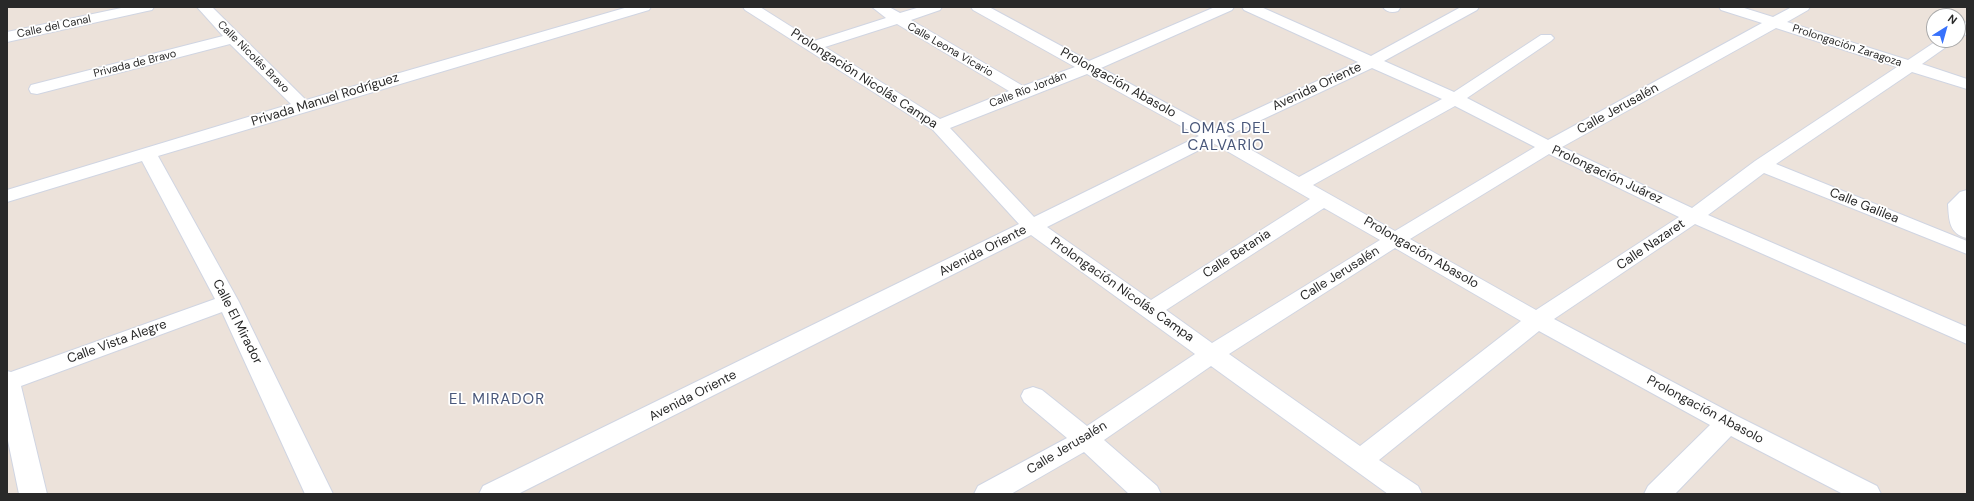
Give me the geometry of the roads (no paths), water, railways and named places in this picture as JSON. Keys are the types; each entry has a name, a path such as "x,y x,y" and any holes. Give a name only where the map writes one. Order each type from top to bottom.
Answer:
{"street":[{"name":"Calle del Canal","path":"7,37 147,7"},
{"name":"Calle Nicolás Bravo","path":"204,7 233,38 303,106"},
{"name":"Privada Manuel Rodríguez","path":"7,196 303,106 644,7"},
{"name":"Prolongación Nicolás Campa","path":"750,7 939,126 1032,226 1408,494"},
{"name":"Calle Leona Vicario","path":"878,7 1022,92"},
{"path":"814,46 935,7"},
{"name":"Prolongación Abasolo","path":"978,7 1090,67 1538,320 1728,423 1867,494"},
{"name":"Calle Río Jordán","path":"939,126 1022,92 1090,67 1227,7"},
{"name":"Prolongación Juárez","path":"1249,7 1455,99 1548,147 1694,216 1967,336"},
{"name":"Avenida Oriente","path":"493,494 1213,136 1371,62 1472,7"},
{"name":"Prolongación Zaragoza","path":"1726,7 1967,84"},
{"name":"Calle Jerusalén","path":"988,494 1086,439 1212,354 1396,239 1548,147 1803,7"},
{"name":"Privada de Bravo","path":"37,89 233,38"},
{"path":"1298,185 1455,99 1546,38"},
{"name":"Calle Nazaret","path":"1361,460 1538,320 1694,216 1762,165 1936,48"},
{"name":"Calle El Mirador","path":"148,154 228,302 318,494"},
{"name":"Calle Galilea","path":"1762,165 1967,248"},
{"path":"1967,196 1958,204 1960,225 1967,232"},
{"name":"Calle Betania","path":"1151,310 1324,199"},
{"name":"Calle Vista Alegre","path":"7,381 228,302"},
{"path":"7,381 33,494"},
{"path":"1033,396 1086,439 1147,494"},
{"path":"1658,494 1728,423"}],"district":[{"name":"LOMAS DEL CALVARIO","path":"1226,138"},
{"name":"EL MIRADOR","path":"497,400"}]}
